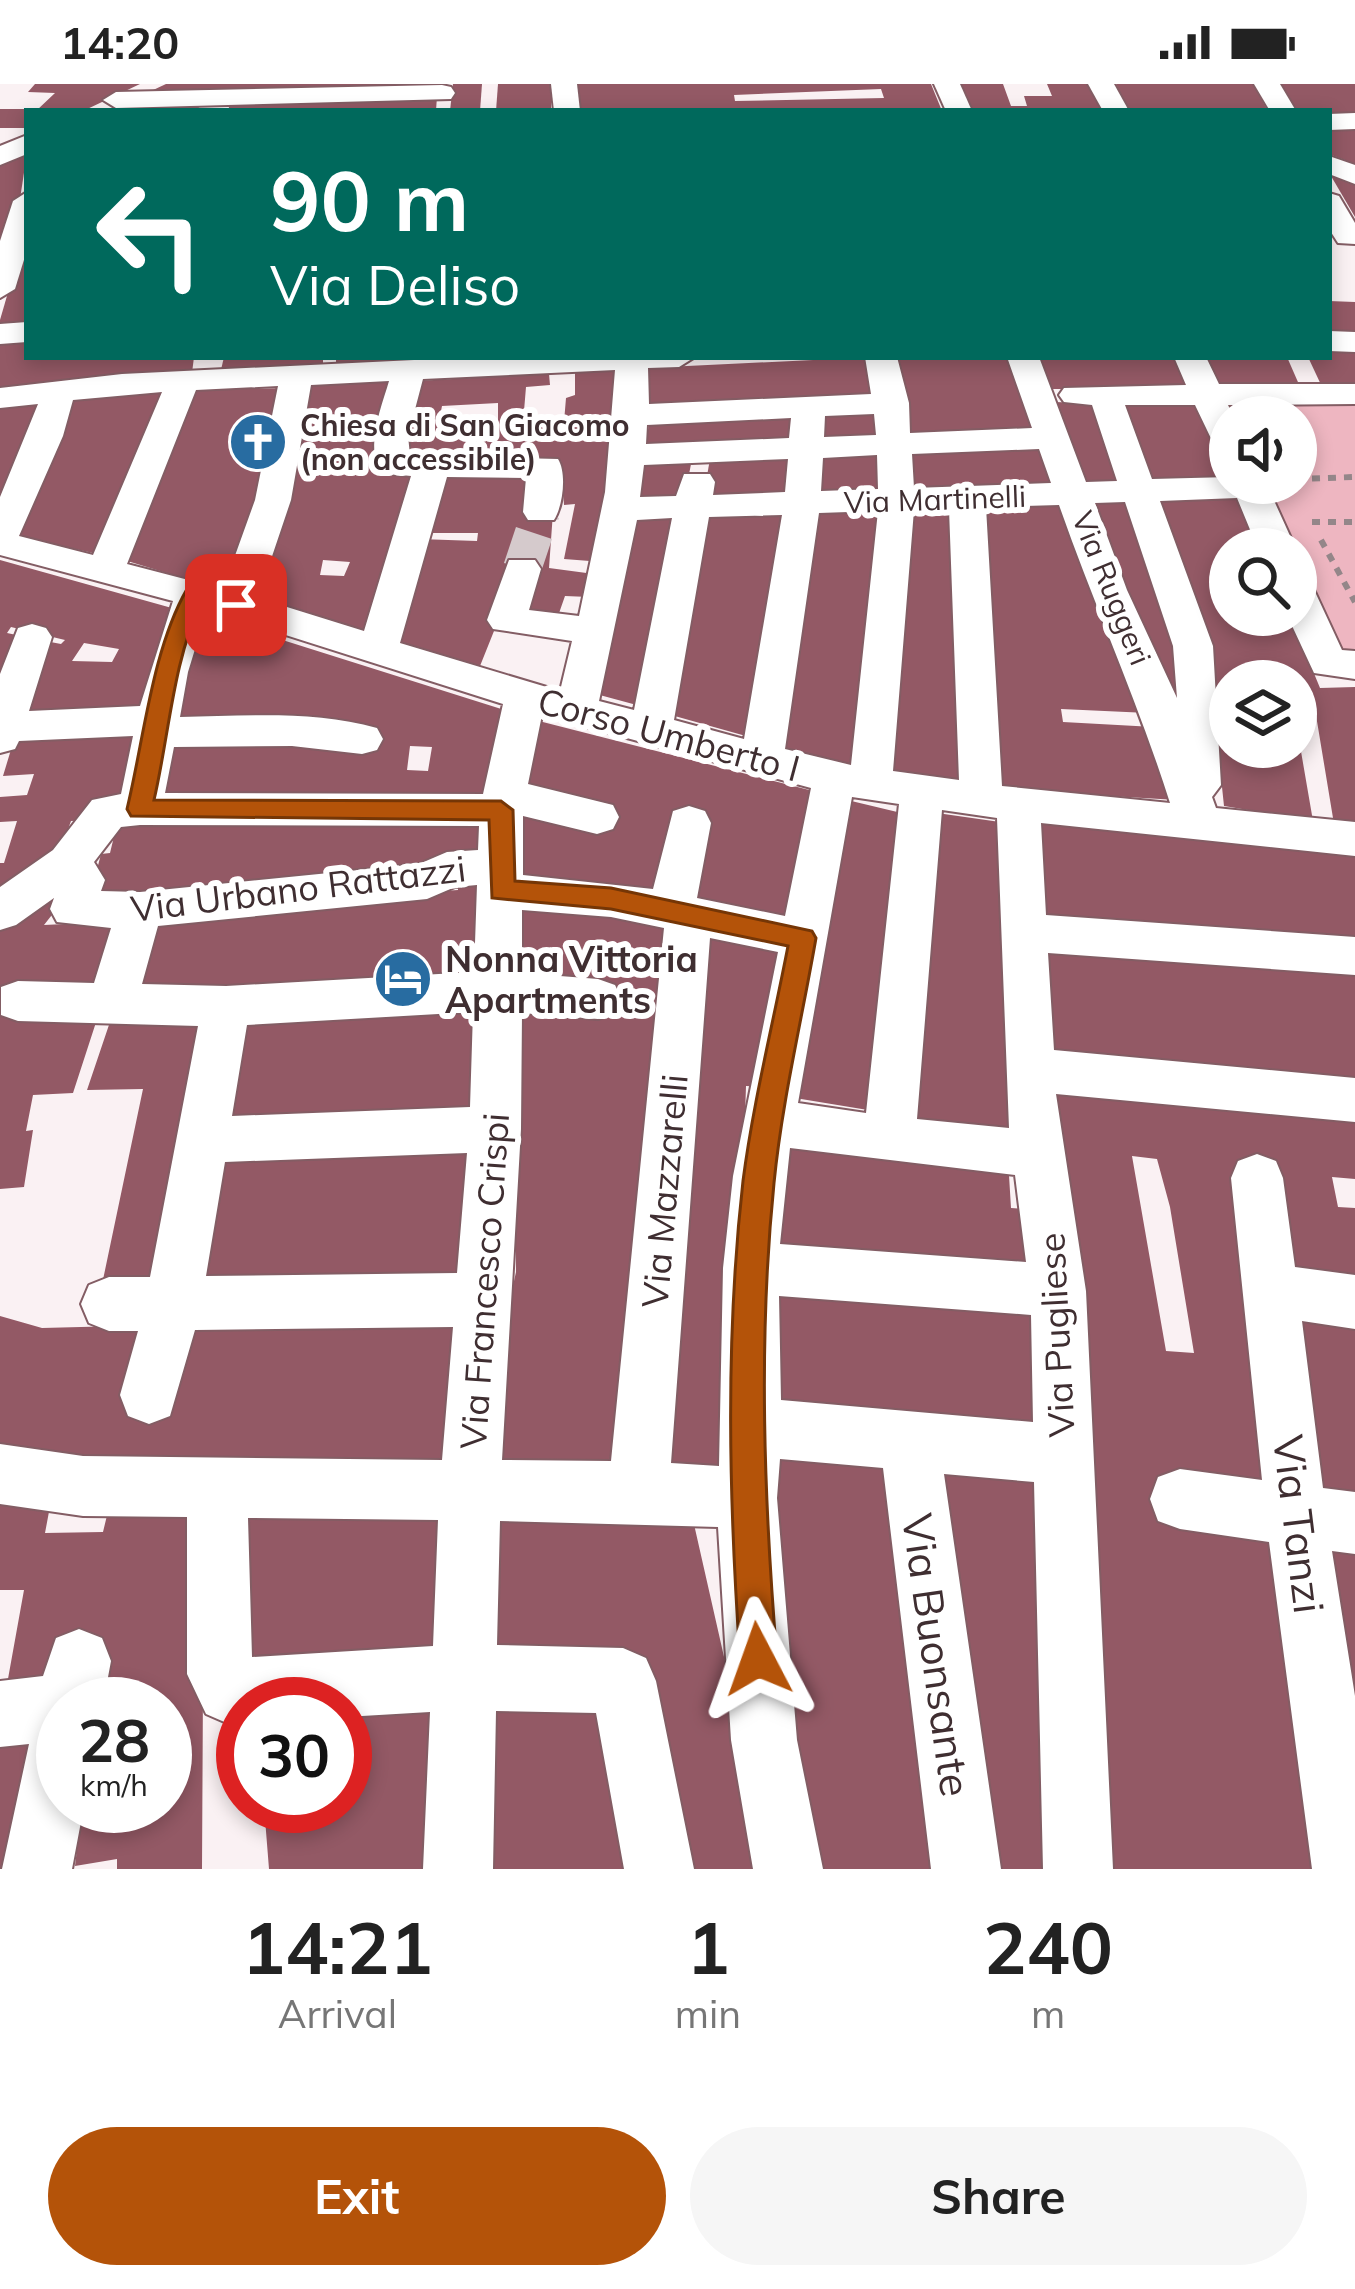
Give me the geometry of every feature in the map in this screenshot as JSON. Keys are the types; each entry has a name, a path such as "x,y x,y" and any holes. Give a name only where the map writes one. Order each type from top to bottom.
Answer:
{"street":[{"path":"104,106 150,84"},
{"path":"104,106 442,96"},
{"path":"1332,208 1348,237"},
{"path":"0,289 24,211"},
{"path":"0,398 198,372 593,360"},
{"name":"Via Francesco Crispi","path":"458,1869 470,1492 495,1129 502,803 551,703 595,631 634,416 632,360"},
{"path":"788,1869 764,1740 747,1498 752,1427 751,1268 759,1177 803,938 852,781 899,501 898,445 882,360"},
{"name":"Via Ruggeri","path":"1024,360 1108,590 1158,701 1198,820"},
{"path":"1191,360 1209,402"},
{"path":"1296,360 1312,393"},
{"path":"418,366 391,436 393,464 545,467 541,512"},
{"path":"140,809 161,720 167,667 215,600 273,500 318,371"},
{"path":"106,570 198,372"},
{"path":"0,539 46,436 59,390"},
{"path":"1035,395 1355,394"},
{"path":"1105,395 1193,646 1199,710 1198,820"},
{"path":"634,416 892,403"},
{"path":"762,758 802,504 808,408"},
{"path":"628,455 1054,438"},
{"path":"652,726 702,453"},
{"path":"378,650 432,466"},
{"name":"Via Martinelli","path":"620,509 1209,488"},
{"name":"Via Pugliese","path":"968,499 999,801 1022,932 1031,1070 1058,1291 1078,1869"},
{"name":"Corso Umberto I","path":"0,539 551,703 852,781 922,793 1355,839"},
{"path":"522,569 507,620 595,631"},
{"path":"1316,636 1328,663 1355,665"},
{"path":"32,637 1,733 161,720"},
{"path":"161,720 168,731 292,731 362,739"},
{"path":"890,1140 922,793"},
{"path":"0,912 69,862 108,812 502,803 597,817"},
{"name":"Via Mazzarelli","path":"638,1492 687,927 674,899 689,823"},
{"name":"Via Urbano Rattazzi","path":"69,862 82,880 73,909 140,910 427,880 447,870 803,938"},
{"path":"111,1005 140,910"},
{"path":"1022,932 1355,956"},
{"path":"19,1001 226,1006 499,991 598,999"},
{"path":"149,1394 173,1305 226,1006"},
{"path":"1031,1070 1355,1100"},
{"path":"770,1122 890,1140 1042,1154"},
{"path":"205,1140 495,1129"},
{"name":"Via Tanzi","path":"1256,1178 1271,1290 1326,1520 1347,1869"},
{"path":"751,1268 1058,1291"},
{"path":"1271,1290 1355,1302"},
{"path":"109,1304 482,1300"},
{"path":"752,1427 1063,1455"},
{"name":"Via Buonsante","path":"908,1440 966,1869"},
{"path":"0,1474 83,1486 638,1492 747,1498"},
{"path":"217,1490 220,1674 229,1690 462,1676 622,1681 659,1869"},
{"path":"1180,1499 1326,1520"},
{"path":"0,1714 36,1702"},
{"path":"38,1869 45,1833"}],"path":[{"path":"1317,478 1355,477"},
{"path":"1310,522 1355,522"}],"shaded area":[{"path":"1317,397 1355,398 1355,659 1338,657 1317,612 1317,528 1284,528 1270,504 1317,504"}],"building":[{"path":"35,84 140,84 89,108 39,108 55,93 28,92"},
{"path":"166,84 415,84 414,92 136,98"},
{"path":"453,84 482,84 480,108 450,108"},
{"path":"498,84 551,84 551,108 496,108"},
{"path":"578,84 931,84 941,108 579,108","holes":["881,89 884,98 735,101 734,95"]},
{"path":"959,84 1003,84 1011,106 1027,106 1024,96 1052,96 1047,84 1089,84 1101,108 968,108"},
{"path":"1116,84 1253,84 1266,108 1127,108"},
{"path":"1281,84 1355,84 1355,115 1332,113 1332,108 1294,108"},
{"path":"437,96 436,108 229,108 230,103 342,103"},
{"path":"200,102 199,108 121,108 125,103"},
{"path":"0,109 24,109 24,128 0,128"},
{"path":"1332,128 1355,128 1355,164 1332,155"},
{"path":"24,154 20,199 0,257 0,162"},
{"path":"1332,176 1355,183 1355,217 1332,178"},
{"path":"24,237 24,328 0,330"},
{"path":"1332,301 1355,302 1355,336 1332,336"},
{"path":"24,338 24,360 194,360 192,373 0,391 0,340"},
{"path":"1332,352 1355,352 1355,389 1323,389 1309,360 1332,360"},
{"path":"223,360 323,360 323,373 220,374"},
{"path":"336,360 413,360 412,368 336,372"},
{"path":"874,360 881,401 651,410 646,368"},
{"path":"893,360 1015,360 1046,434 909,440"},
{"path":"1037,360 1184,360 1193,389 1043,389"},
{"path":"1204,360 1288,360 1301,389 1214,389"},
{"path":"620,370 603,562 564,559 575,504 564,505 561,461 405,460 415,381 549,374 550,385 526,387 523,423 564,422 566,398 575,395 575,371","holes":["498,403 498,420 490,420 488,435 436,436 442,406"]},
{"path":"404,380 381,436 422,472 370,633 246,599 307,386","holes":["323,560 350,562 344,576 320,575"]},
{"path":"171,388 107,556 11,535 62,399"},
{"path":"289,388 229,592 124,560 191,390"},
{"path":"51,398 0,525 0,406"},
{"path":"1051,402 1099,403 1129,486 1082,488"},
{"path":"1116,403 1200,403 1209,424 1209,483 1145,486"},
{"path":"882,408 889,441 815,443 820,411"},
{"path":"801,412 796,445 643,450 651,418"},
{"path":"1048,444 1064,489 908,495 908,450"},
{"path":"891,450 891,496 812,499 816,453"},
{"path":"796,455 791,500 702,504 710,459"},
{"path":"692,459 683,505 632,506 641,460"},
{"path":"436,470 528,471 553,512 549,568 594,574 589,597 565,596 558,616 502,611 480,666 388,638 419,539 477,541 478,533 421,533"},
{"path":"1209,494 1209,504 1245,504 1254,528 1209,528 1209,636 1299,636 1308,660 1209,660 1209,676 1151,497"},
{"path":"1135,497 1192,689 1168,691 1088,499"},
{"path":"1070,500 1096,609 1148,713 1061,709 1063,722 1154,727 1177,800 993,789 973,504"},
{"path":"960,504 973,785 882,775 905,506"},
{"path":"892,507 862,770 778,747 809,511"},
{"path":"788,512 753,738 664,713 698,516"},
{"path":"680,517 644,707 596,694 631,518"},
{"path":"0,560 179,610 152,714 16,719 40,640 61,644 65,640 11,627 7,633 26,637 0,698","holes":["84,643 119,649 112,662 72,661"]},
{"path":"194,612 511,712 496,805 155,803 170,740 325,742 371,753 381,734 170,725","holes":["410,746 432,747 428,771 407,770"]},
{"path":"1317,681 1320,688 1355,687 1355,827 1334,824 1317,721"},
{"path":"531,719 825,794 795,929 665,904 514,884 516,794"},
{"path":"151,725 132,795 93,820 71,821 59,854 0,903 0,863 4,863 17,821 0,822 0,797 27,795 34,774 3,776 16,733"},
{"path":"1220,768 1304,768 1313,821 1224,806"},
{"path":"843,799 914,816 880,1112 789,1097"},
{"path":"930,812 1007,823 1017,1141 903,1130"},
{"path":"494,818 492,859 88,904 101,854 110,853 118,820"},
{"path":"1029,822 1258,840 1355,857 1355,948 1035,924"},
{"path":"494,874 491,980 128,994 152,917 240,904 458,890 458,877"},
{"path":"73,888 44,925 128,921 110,988 12,983 0,1009 0,930 19,910"},
{"path":"514,897 678,922 624,1482 493,1478 498,1354 516,1272"},
{"path":"703,926 792,945 768,1087 746,1086 733,1484 654,1482"},
{"path":"1038,946 1355,971 1355,1088 1045,1063"},
{"path":"490,1001 482,1119 220,1128 235,1016"},
{"path":"100,1010 73,1093 33,1095 24,1187 0,1189 0,1015"},
{"path":"113,1013 216,1018 165,1291 100,1294 143,1089 87,1090"},
{"path":"1047,1089 1355,1114 1355,1179 1332,1177 1338,1207 1355,1208 1355,1285 1290,1275 1279,1167 1235,1163 1320,1869 1105,1869","holes":["1132,1156 1157,1159 1170,1207 1194,1353 1166,1351"]},
{"path":"783,1138 1008,1159 1011,1208 1038,1210 1042,1279 777,1261"},
{"path":"481,1141 471,1286 189,1295 215,1151"},
{"path":"774,1284 1044,1299 1047,1437 771,1414"},
{"path":"1298,1313 1355,1320 1355,1507 1318,1503"},
{"path":"0,1316 42,1328 467,1317 450,1478 0,1456"},
{"path":"769,1442 901,1452 949,1869 812,1869 786,1738"},
{"path":"925,1451 1045,1463 1063,1869 986,1869"},
{"path":"0,1499 51,1501 45,1533 103,1532 110,1503 204,1503 202,1869 117,1869 117,1859 75,1866 79,1833 192,1833 192,1677 36,1677 36,1697 4,1701 24,1590 0,1590"},
{"path":"235,1506 448,1512 435,1656 236,1669"},
{"path":"691,1511 772,1869 678,1869 636,1662 485,1658 491,1515"},
{"path":"1325,1542 1355,1545 1355,1735"},
{"path":"437,1690 429,1869 269,1869 266,1833 372,1833 372,1695"},
{"path":"488,1692 613,1692 638,1869 484,1869"},
{"path":"36,1726 36,1830 30,1869 0,1869 0,1729"}],"tunnel":[{"path":"522,569 541,512"}],"place":[{"name":"Chiesa di San Giacomo (non accessibile)","path":"258,442"},
{"name":"Nonna Vittoria Apartments","path":"403,979"}],"route":[{"path":"236,605 195,594 185,614 167,667 161,720 140,809 501,810 502,890 611,899 803,938 759,1177 751,1268 752,1427 747,1498 758,1659"}]}
